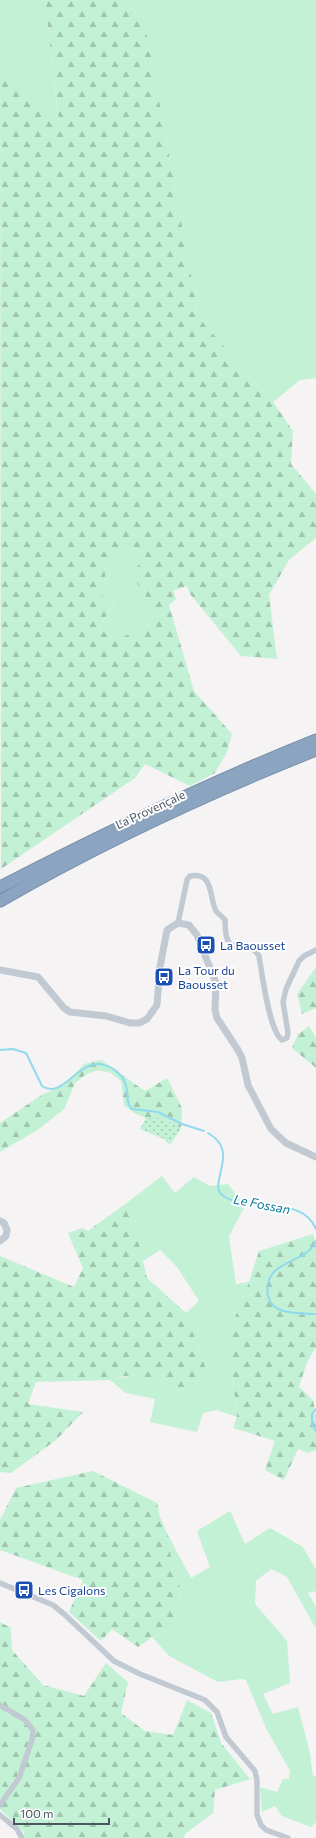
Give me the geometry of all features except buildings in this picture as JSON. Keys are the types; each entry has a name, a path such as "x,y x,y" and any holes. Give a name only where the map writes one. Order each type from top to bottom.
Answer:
{"highway":[{"name":"La Provençale","path":"0,888 316,740"},
{"name":"La Provençale","path":"230,780 316,750"},
{"name":"La Provençale","path":"0,901 114,835"}],"street":[{"path":"178,923 187,880 190,876 200,876 210,887 215,909 225,920 225,935 228,942 232,946 250,947 256,950 259,956 271,1018 277,1036 282,1040 287,1038 288,1033 283,1002 286,989 299,961 304,956 316,950"},
{"path":"0,970 38,977 64,1008 70,1012 99,1015 130,1023 139,1023 147,1019 157,1005 164,939 167,930 178,923 189,924 197,935 216,983 214,1004 217,1018 242,1058 248,1084 272,1128 286,1143 316,1157"},
{"path":"0,1221 4,1223 7,1230 6,1236 0,1241"},
{"path":"0,1583 53,1605 114,1661 140,1674 205,1700 212,1706 217,1712 226,1737 255,1772 257,1781 257,1815 261,1825 266,1830 288,1838"},
{"path":"0,1705 25,1720 33,1730 32,1740 19,1778 0,1805"},
{"path":"0,1815 17,1829 22,1838"}],"green space":[{"path":"0,0 45,0 59,123 0,66"},
{"path":"45,0 129,0 147,35 199,318 273,402 293,431 291,464 316,494 316,538 289,560 269,595 277,659 241,656 190,594 187,586 173,591 176,599 169,605 194,691 232,734 227,752 215,773 190,786 145,764 135,778 1,869 0,66 59,122","holes":["136,549 146,556 133,572 138,585 144,590 154,622 121,638 109,635 99,629 114,601 101,596 106,584 104,563 120,550"]},
{"path":"129,0 316,0 316,378 300,380 273,402 199,318 147,35"},
{"path":"136,549 146,556 138,585 144,590 154,622 121,638 109,635 99,629 114,602 101,596 106,584 104,563 120,550"},
{"path":"316,967 316,1008 302,1014 297,994"},
{"path":"309,1026 316,1038 316,1068 292,1048 298,1034"},
{"path":"101,1060 145,1091 167,1078 182,1108 181,1129 163,1118 146,1118 134,1113 124,1105 121,1081 111,1073 98,1070 85,1075 75,1083 64,1109 39,1129 0,1152 0,1123 43,1094 63,1086 84,1064"},
{"path":"146,1118 163,1118 181,1129 170,1145 164,1139 140,1129"},
{"path":"162,1176 175,1193 194,1177 210,1186 228,1184 245,1206 229,1236 236,1284 249,1282 228,1335 237,1417 217,1410 203,1413 197,1432 150,1422 155,1399 126,1393 110,1380 131,1377 151,1379 191,1391 206,1369 186,1313 199,1301 177,1267 160,1250 143,1261 136,1232 124,1205"},
{"path":"124,1205 136,1232 147,1278 186,1313 206,1369 191,1391 152,1379 125,1376 110,1380 36,1382 28,1404 83,1412 56,1440 11,1473 0,1472 0,1256 74,1287 83,1268 68,1233 82,1228 88,1231"},
{"path":"313,1234 316,1244 316,1347 307,1362 299,1387 313,1400 316,1416 316,1450 308,1453 298,1449 284,1480 265,1470 275,1441 233,1428 237,1417 228,1335 249,1282 259,1251"},
{"path":"93,1471 157,1503 160,1517 169,1537 172,1568 181,1590 173,1627 152,1637 138,1647 112,1629 101,1641 69,1612 83,1580 0,1550 0,1520 16,1488"},
{"path":"230,1511 245,1544 270,1528 303,1547 316,1570 316,1591 308,1593 316,1607 316,1627 287,1577 271,1569 256,1581 255,1604 287,1641 290,1683 263,1694 273,1714 298,1707 310,1753 313,1776 316,1776 316,1822 311,1827 282,1816 275,1806 262,1812 260,1787 277,1792 283,1779 289,1779 290,1771 266,1728 246,1680 241,1679 218,1682 169,1656 152,1637 173,1627 181,1591 172,1568 169,1537 191,1578 210,1567 197,1531"},
{"path":"0,1622 11,1628 12,1650 43,1685 84,1696 106,1663 128,1682 121,1713 145,1731 173,1735 187,1700 211,1713 221,1743 250,1779 215,1790 213,1813 185,1834 184,1838 23,1838 24,1832 0,1809"}],"waterway":[{"name":"Le Fossan","path":"0,1050 13,1049 26,1053 42,1086 49,1089 63,1085 91,1065 99,1064 108,1066 116,1071 122,1078 127,1089 128,1101 132,1109 158,1112 182,1124 204,1131"},
{"name":"Le Fossan","path":"208,1133 219,1142 223,1152 218,1186 222,1195 245,1203 286,1207 298,1211 309,1218 316,1229"},
{"name":"Le Fossan","path":"316,1241 311,1249 303,1255 278,1268 271,1275 268,1284 268,1296 275,1307 288,1312 316,1314"},
{"name":"Le Fossan","path":"316,1409 312,1414 312,1424 316,1431"}],"place":[{"name":"La Baousset","path":"206,945"},
{"name":"La Tour du Baousset","path":"164,977"},
{"name":"Les Cigalons","path":"24,1590"}]}
